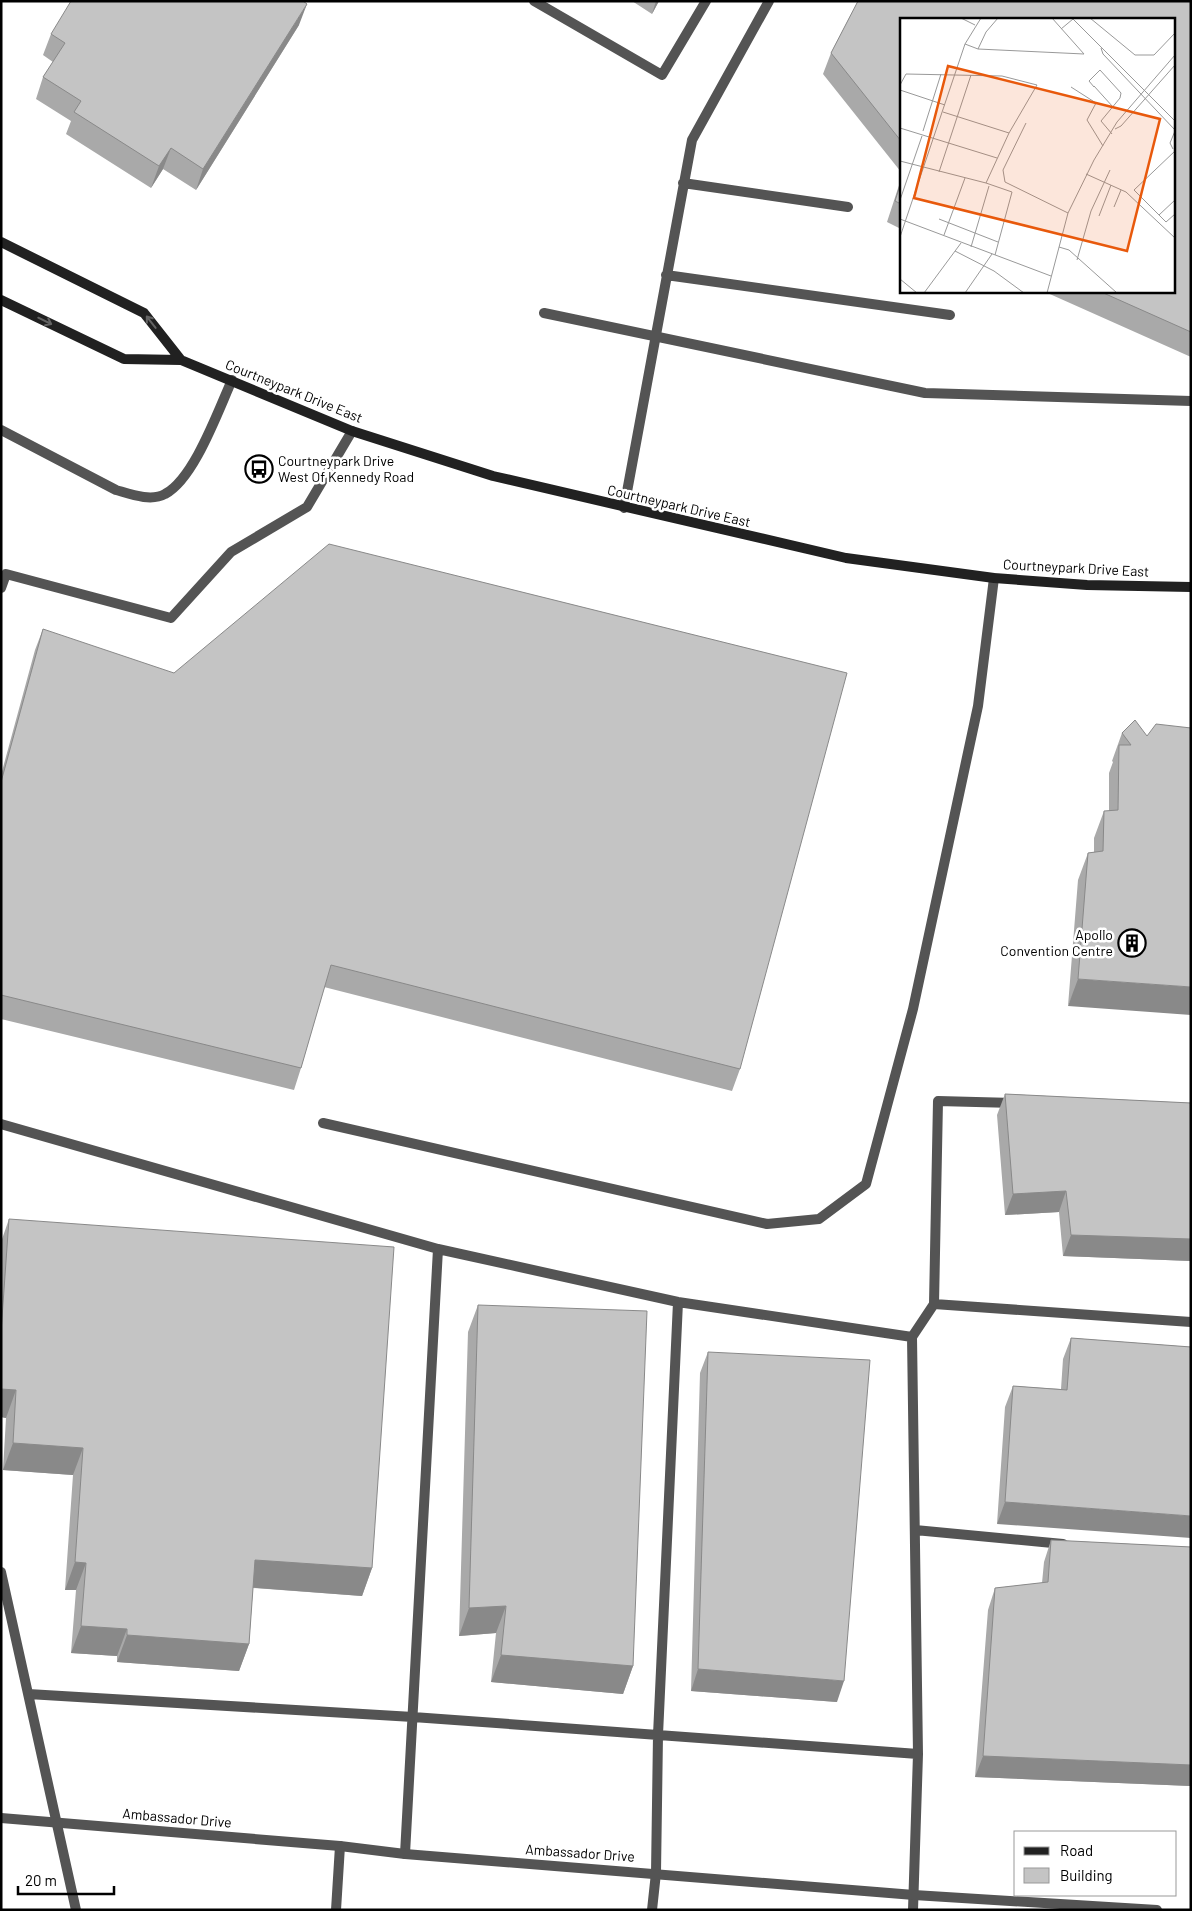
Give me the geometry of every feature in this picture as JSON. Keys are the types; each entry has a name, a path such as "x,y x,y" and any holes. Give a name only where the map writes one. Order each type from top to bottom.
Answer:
{"main road":[{"path":"1,242 144,313 181,360"},
{"name":"Courtneypark Drive East","path":"1,300 124,359 181,360 352,431 493,476 624,508 846,558 994,578 1087,585 1191,587"}],"street":[{"path":"534,1 662,75 706,1"},
{"path":"624,508 692,140 769,1"},
{"path":"684,184 848,206"},
{"path":"666,275 950,315"},
{"path":"544,313 655,338 925,393 1191,401"},
{"path":"1,430 116,490 143,496 164,495 176,486 202,449 232,380"},
{"path":"1,588 6,574 171,618 232,552 307,507 352,431"},
{"path":"323,1123 767,1224 819,1219 866,1184 913,1009 976,716 994,578"},
{"path":"913,1910 918,1754 912,1337 934,1304 938,1101 1026,1103"},
{"path":"1,1124 438,1249 678,1302 912,1337"},
{"path":"405,1854 438,1249"},
{"path":"652,1910 656,1873 658,1735 678,1302"},
{"path":"934,1304 1191,1322"},
{"path":"915,1530 1073,1545"},
{"path":"1,1572 76,1910"},
{"path":"28,1694 413,1717 918,1754"},
{"name":"Ambassador Drive","path":"1,1818 56,1821 340,1846 405,1854 914,1895 1157,1910"},
{"path":"336,1910 340,1846"}],"building":[{"path":"71,1 303,1 307,4 203,169 171,148 159,166 74,112 81,101 43,77 65,43 51,34"},
{"path":"858,1 1191,1 1191,332 1101,292 1174,292 1174,18 900,18 900,140 831,53"},
{"path":"900,185 900,204 895,201"},
{"path":"329,544 847,673 740,1069 331,965 301,1068 1,995 1,782 43,629 174,673"},
{"name":"Apollo Convention Centre","path":"1135,720 1147,736 1156,724 1191,728 1191,987 1078,979 1088,853 1103,851 1104,811 1118,810 1119,745 1131,745 1122,733"},
{"path":"1005,1094 1191,1103 1191,1239 1071,1235 1066,1191 1013,1194"},
{"path":"9,1219 394,1247 372,1568 255,1560 249,1644 127,1635 127,1629 81,1626 86,1563 75,1562 83,1448 13,1443 16,1390 1,1389 1,1332"},
{"path":"478,1305 647,1311 633,1666 501,1655 506,1606 469,1608"},
{"path":"1071,1338 1191,1347 1191,1516 1005,1502 1013,1386 1067,1390"},
{"path":"708,1352 870,1360 844,1681 698,1669"},
{"path":"1051,1540 1191,1547 1191,1765 983,1756 995,1588 1048,1582"}],"place":[{"name":"Courtneypark Drive West Of Kennedy Road","path":"259,469"},
{"name":"Apollo Convention Centre","path":"1132,943"}]}
